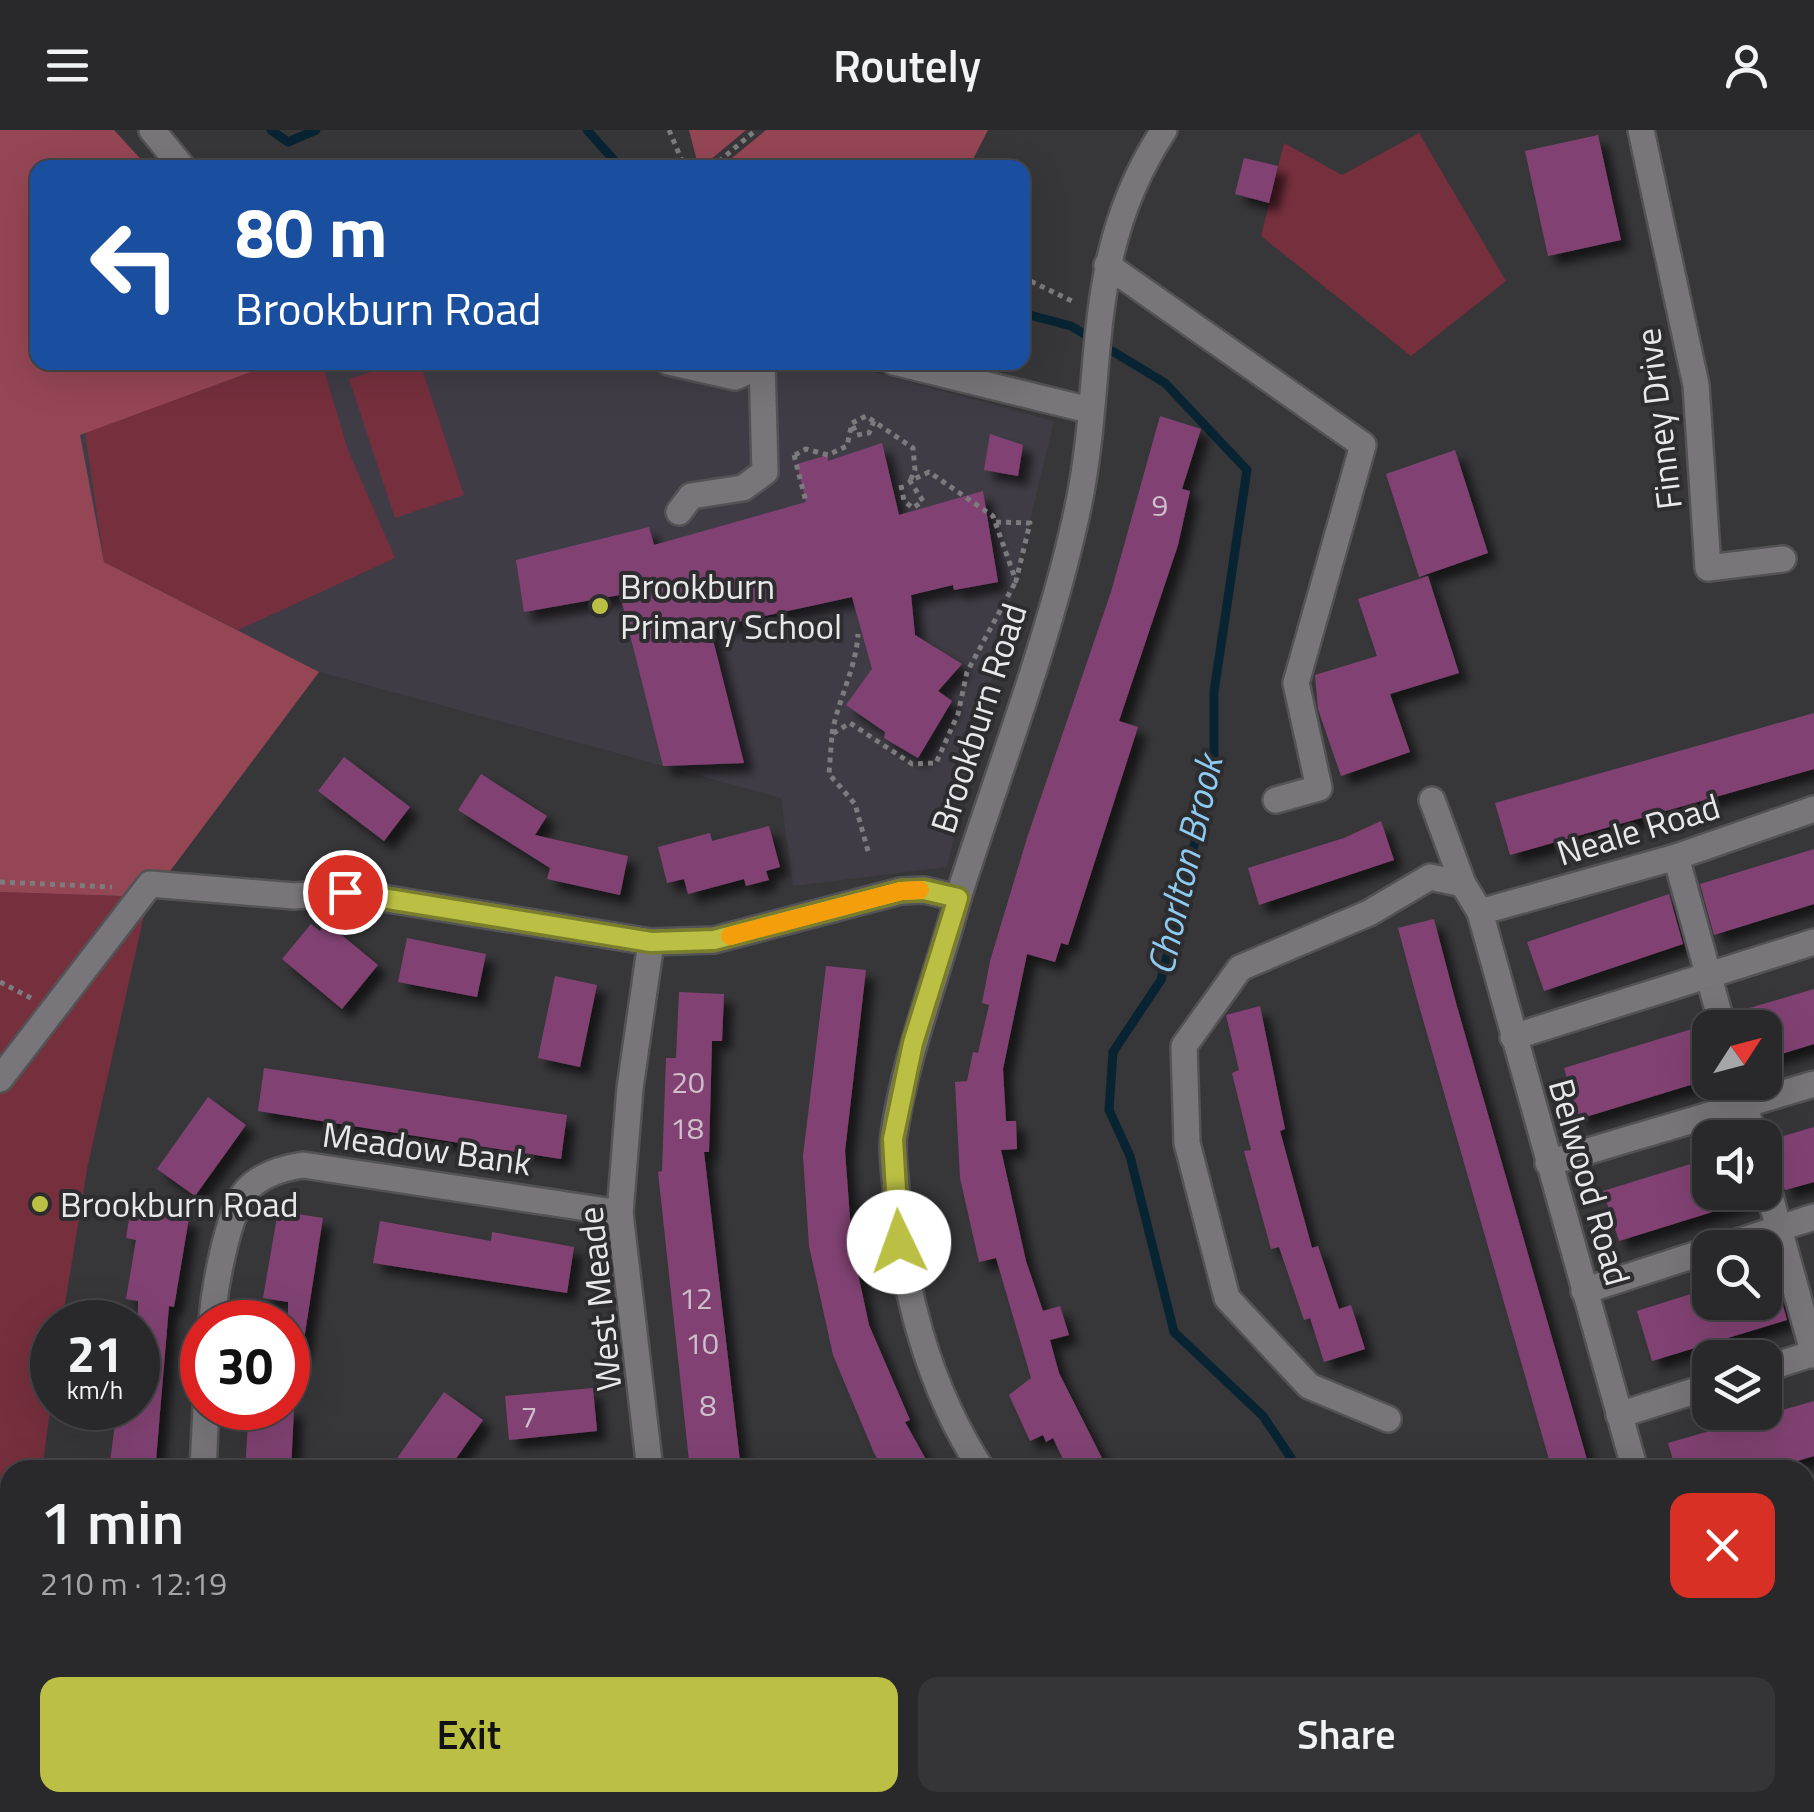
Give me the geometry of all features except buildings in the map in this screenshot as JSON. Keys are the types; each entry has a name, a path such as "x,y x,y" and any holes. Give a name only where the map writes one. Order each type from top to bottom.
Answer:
{"street":[{"path":"152,130 176,160"},
{"name":"Brookburn Road","path":"975,1460 924,1350 899,1242 893,1139 913,1043 1078,508 1107,265 1127,195 1164,130"},
{"name":"Finney Drive","path":"1641,130 1696,386 1708,568 1784,559"},
{"path":"1107,265 1363,445 1296,684 1319,788 1276,800"},
{"path":"706,370 734,376 748,370"},
{"path":"680,512 692,496 743,488 765,472 761,370"},
{"path":"927,370 1090,410"},
{"name":"Belwood Road","path":"1432,800 1463,884 1480,912 1632,1460"},
{"name":"Neale Road","path":"1480,912 1676,857 1814,809"},
{"path":"1676,857 1718,1010"},
{"path":"1388,1419 1309,1386 1227,1298 1187,1143 1184,1046 1240,968 1369,913 1430,877 1463,884"},
{"path":"0,1079 150,884 294,896 345,892 651,942 714,940 901,891 924,890 958,898"},
{"name":"West Meade","path":"649,1460 620,1213 630,1088 651,942"},
{"path":"1513,1036 1814,942"},
{"path":"1782,1088 1814,1084"},
{"path":"1548,1162 1725,1100"},
{"name":"Meadow Bank","path":"216,1300 226,1246 245,1192 282,1168 303,1165 620,1213"},
{"path":"1774,1210 1814,1354 1782,1364"},
{"path":"1773,1230 1814,1217"},
{"path":"1584,1290 1692,1256"},
{"path":"1619,1415 1692,1392"},
{"path":"203,1460 205,1430"}],"path":[{"path":"669,130 682,160"},
{"path":"721,160 756,130"},
{"path":"1030,281 1100,316"},
{"path":"795,455 806,448 828,454 846,446 852,424 866,416 913,448 915,470 910,481"},
{"path":"852,424 857,436 869,433 874,421"},
{"path":"910,481 923,501 913,508 897,487 929,472 995,522 1016,581"},
{"path":"832,734 850,723 912,764 936,763 958,714 967,672 1016,581 1030,523 995,522"},
{"path":"858,634 856,660 838,701 829,774 855,804 868,851"},
{"path":"0,882 119,888 150,884"}],"shaded area":[{"path":"0,130 114,130 142,160 30,160 30,370 256,370 80,435 104,562 319,672 147,902 121,896 0,892"},
{"path":"689,130 746,130 710,160 697,160"},
{"path":"766,130 988,130 973,160 730,160"},
{"path":"1419,133 1506,281 1411,356 1261,236 1284,143 1342,175"},
{"name":"Brookburn Primary School","path":"254,370 865,370 1054,421 947,867 793,886 781,798 319,672 104,562 79,435"},
{"path":"256,370 324,370 348,450 395,558 238,630 104,562 85,432"},
{"path":"377,370 422,370 464,495 395,518 349,379"},
{"name":"Brookburn Road","path":"0,892 121,896 147,902 88,1164 66,1300 30,1300 30,1430 47,1430 43,1460 0,1460"}],"waterway":[{"name":"Chorlton Brook","path":"271,130 288,142 316,130"},
{"name":"Chorlton Brook","path":"587,130 614,160"},
{"name":"Chorlton Brook","path":"1030,315 1071,326 1165,383 1247,470 1214,692 1214,764 1161,980 1113,1052 1109,1110 1130,1156 1174,1332 1263,1416 1292,1460"}],"slow traffic":[{"path":"730,936 901,891 920,890"}],"place":[{"name":"Brookburn Primary School","path":"600,606"},
{"name":"Brookburn Road","path":"40,1204"}],"route":[{"path":"345,892 651,942 714,940 901,891 924,890 958,898 913,1043 893,1139 899,1242"}]}
